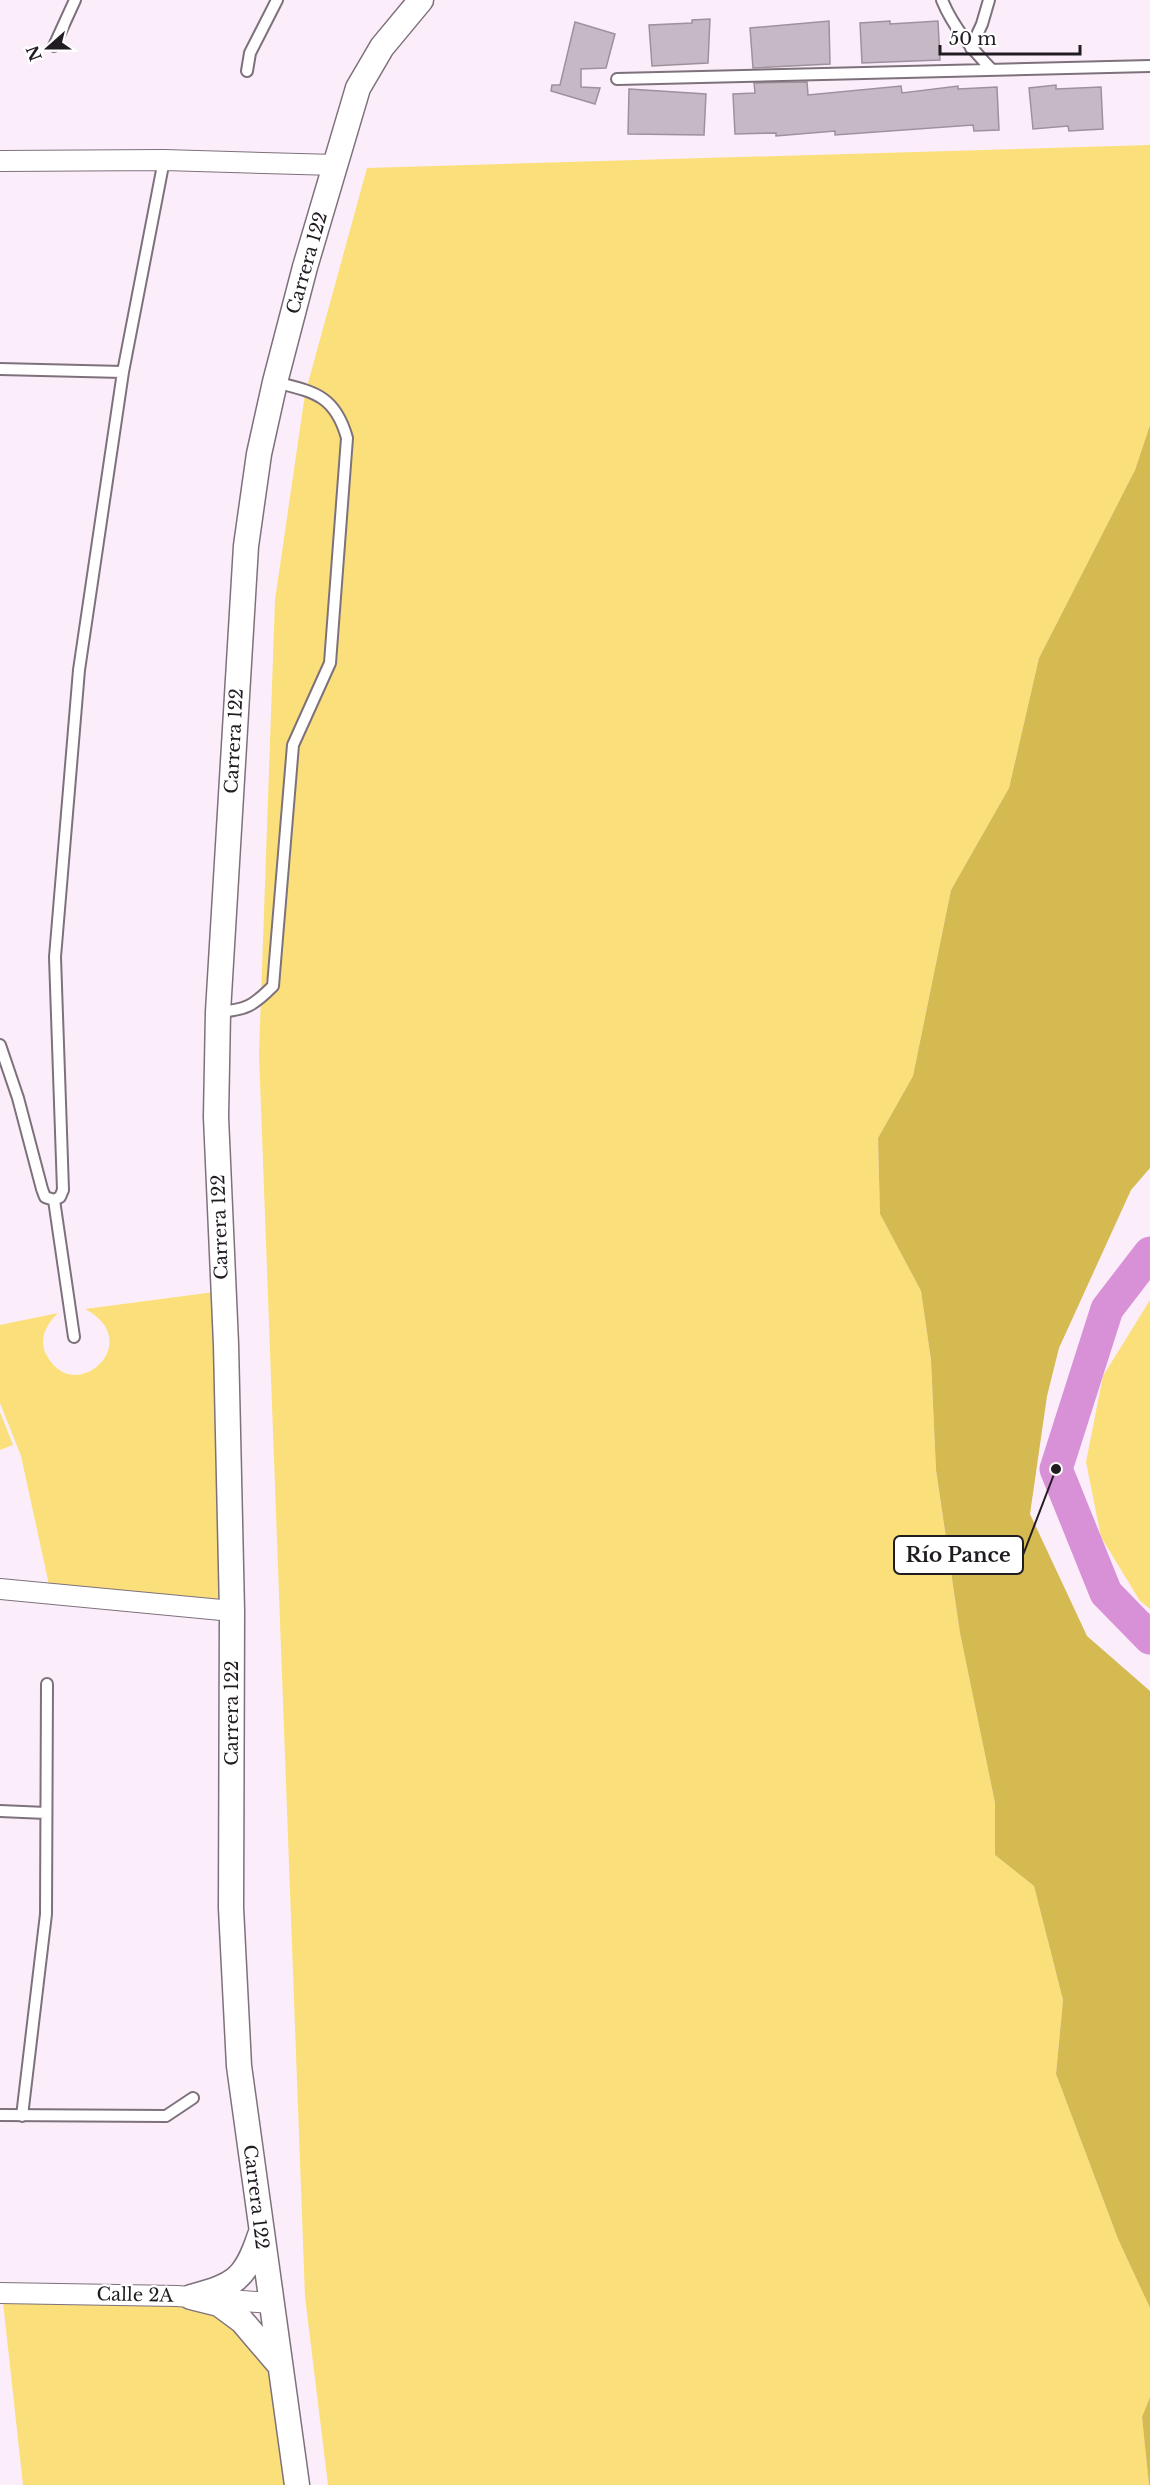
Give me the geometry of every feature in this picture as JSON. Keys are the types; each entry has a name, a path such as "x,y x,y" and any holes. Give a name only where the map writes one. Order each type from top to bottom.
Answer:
{"street":[{"name":"Carrera 122","path":"297,2485 260,2234 239,2066 231,1908 232,1611 226,1344 216,1117 218,1012 246,546 259,454 275,382 358,88 382,47 421,0"},
{"path":"0,161 164,160 335,165"},
{"path":"0,1589 232,1611"},
{"path":"191,2297 235,2282 251,2260 260,2234"},
{"name":"Calle 2A","path":"0,2293 191,2297 270,2303"},
{"path":"191,2297 219,2304 243,2321 279,2366"}],"lane":[{"path":"54,46 75,0"},
{"path":"247,71 250,53 277,0"},
{"path":"942,0 947,13 971,48 992,70"},
{"path":"971,48 982,24 989,0"},
{"path":"617,79 1150,66"},
{"path":"0,1045 18,1098 42,1189 45,1197 54,1200 60,1197 63,1190 55,957 79,670 123,372 164,160"},
{"path":"0,369 123,372"},
{"path":"218,1012 243,1010 258,1001 273,986 293,745 330,663 347,438 334,406 319,394 275,382"},
{"path":"54,1200 74,1337"},
{"path":"22,2116 46,1914 47,1684"},
{"path":"0,1811 46,1813"},
{"path":"0,2115 166,2116 193,2098"}],"shaded area":[{"path":"1150,145 1150,425 1135,470 1039,658 1009,788 951,890 913,1076 878,1138 880,1214 921,1291 931,1360 936,1471 960,1633 995,1803 995,1855 1034,1886 1063,2000 1056,2074 1118,2239 1150,2308 1150,2397 1142,2417 1149,2485 328,2485 305,2297 259,1054 275,600 305,394 367,168"},
{"path":"1150,425 1150,1168 1131,1190 1059,1348 1047,1396 1030,1514 1087,1636 1150,1691 1150,2308 1118,2239 1056,2074 1063,2000 1034,1886 995,1855 995,1803 960,1633 936,1470 931,1360 921,1291 880,1214 878,1138 913,1076 951,890 1009,788 1039,658 1135,470"},
{"path":"222,1291 232,1611 51,1594 21,1456 0,1403 0,1325 58,1313 50,1322 43,1337 46,1354 58,1369 72,1375 87,1373 99,1364 107,1352 109,1338 103,1323 85,1309"},
{"path":"1150,1300 1150,1609 1140,1601 1101,1537 1086,1462 1103,1376"},
{"path":"0,1412 13,1445 0,1450"},
{"path":"2,2293 191,2297 262,2342 297,2485 23,2485"},
{"path":"1150,2397 1150,2485 1149,2485 1142,2417"}],"building":[{"path":"710,19 708,63 652,66 649,25 692,23 692,20"},
{"path":"829,21 830,64 753,68 750,28"},
{"path":"890,21 890,24 938,21 940,60 862,63 860,23"},
{"path":"575,22 615,34 606,68 581,69 581,87 600,88 595,104 551,91 552,85 560,85"},
{"path":"807,82 808,95 901,86 902,93 958,86 958,89 997,87 999,130 974,131 973,125 835,135 835,131 776,136 776,133 735,134 733,94 755,93 754,83"},
{"path":"1056,85 1056,89 1101,87 1103,129 1069,131 1068,126 1033,129 1029,88"},
{"path":"629,89 706,94 704,135 628,134"}],"waterway":[{"path":"1150,1253 1107,1309 1056,1469 1106,1593 1150,1638"}],"place":[{"name":"Río Pance","path":"1056,1469"}]}
